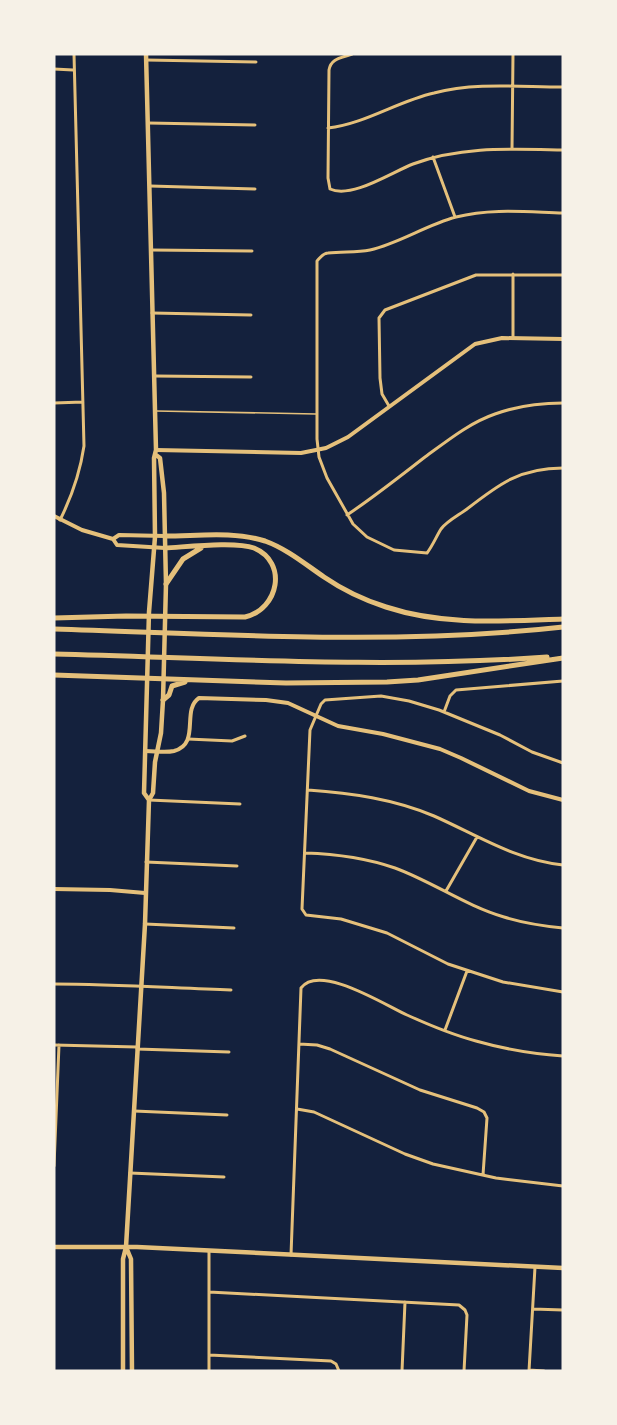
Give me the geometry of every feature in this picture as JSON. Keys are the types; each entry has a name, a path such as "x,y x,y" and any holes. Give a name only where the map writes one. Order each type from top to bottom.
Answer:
{"highway":[{"path":"165,536 236,536 262,540 285,551 353,594 381,606 412,615 467,622 563,619"},
{"path":"166,585 183,559 206,546"},
{"path":"54,618 238,617 252,615 267,605 275,588 274,569 260,552 243,546 165,548"},
{"path":"54,629 397,638 563,627"},
{"path":"54,654 387,663 563,657"},
{"path":"54,675 316,683 411,681 563,657"},
{"path":"164,700 169,695 172,686 189,680"}],"main road":[{"path":"146,57 156,452 154,458 155,537 148,645 144,793 149,800"},
{"path":"123,1371 123,1259 126,1246 145,924 149,800 153,793 164,700 166,585 164,488 160,458 156,452"},
{"path":"126,1246 131,1259 132,1371"},
{"path":"54,1247 126,1246 563,1268"}],"street":[{"path":"60,519 73,494 84,446 74,54"},
{"path":"351,54 335,60 330,65 328,128 330,189 343,191 361,187 433,157 476,149 563,150"},
{"path":"512,149 513,54"},
{"path":"146,57 256,62"},
{"path":"54,69 74,70"},
{"path":"328,128 355,122 395,105 436,92 478,87 563,87"},
{"path":"148,123 255,124"},
{"path":"433,157 455,217"},
{"path":"150,186 255,189"},
{"path":"563,213 487,212 455,217 386,246 349,253 328,253 317,261 318,450 327,478 353,524 367,537 394,550 427,553 434,545 442,528 494,487 525,473 549,468 563,468"},
{"path":"151,250 252,252"},
{"path":"389,406 380,386 379,318 381,313 462,279 487,274 563,275"},
{"path":"513,274 513,338"},
{"path":"152,313 251,315"},
{"path":"156,452 295,453 318,450 340,442 470,346 488,340 513,338 563,339"},
{"path":"154,376 251,377"},
{"path":"54,404 83,402"},
{"path":"348,515 472,424 520,407 545,403 563,404"},
{"path":"54,516 82,531 113,539 117,545 165,548"},
{"path":"113,539 119,535 165,536"},
{"path":"444,712 450,696 456,690 563,681"},
{"path":"563,763 532,752 500,735 444,712 409,701 381,696 331,698 321,704 310,730 302,909 306,915 340,920 387,933 448,964 467,971 503,982 563,992"},
{"path":"145,751 175,751 182,747 188,739 192,706 196,700 202,698 278,701 288,703 338,726 383,734 440,749 529,791 563,800"},
{"path":"188,739 232,741 245,736"},
{"path":"308,790 372,797 433,816 522,857 563,865"},
{"path":"149,800 240,804"},
{"path":"446,891 477,837"},
{"path":"305,853 332,854 369,860 394,868 504,917 563,928"},
{"path":"146,862 237,866"},
{"path":"54,889 145,893"},
{"path":"145,924 234,928"},
{"path":"445,1030 467,971"},
{"path":"291,1255 301,988 304,983 315,980 346,986 475,1041 512,1050 563,1056"},
{"path":"54,984 231,990"},
{"path":"299,1044 317,1045 330,1049 420,1090 484,1112 487,1118 483,1175"},
{"path":"54,1166 56,1045 230,1052"},
{"path":"297,1109 314,1112 405,1154 433,1164 536,1184 563,1186"},
{"path":"134,1111 227,1115"},
{"path":"130,1173 224,1177"},
{"path":"209,1251 209,1371"},
{"path":"535,1267 529,1371 544,1371"},
{"path":"209,1292 459,1305 465,1310 466,1315 464,1371"},
{"path":"402,1371 405,1302"},
{"path":"533,1308 563,1310"},
{"path":"209,1355 331,1361 336,1364 339,1371"}],"lane":[{"path":"155,411 317,414"}]}
